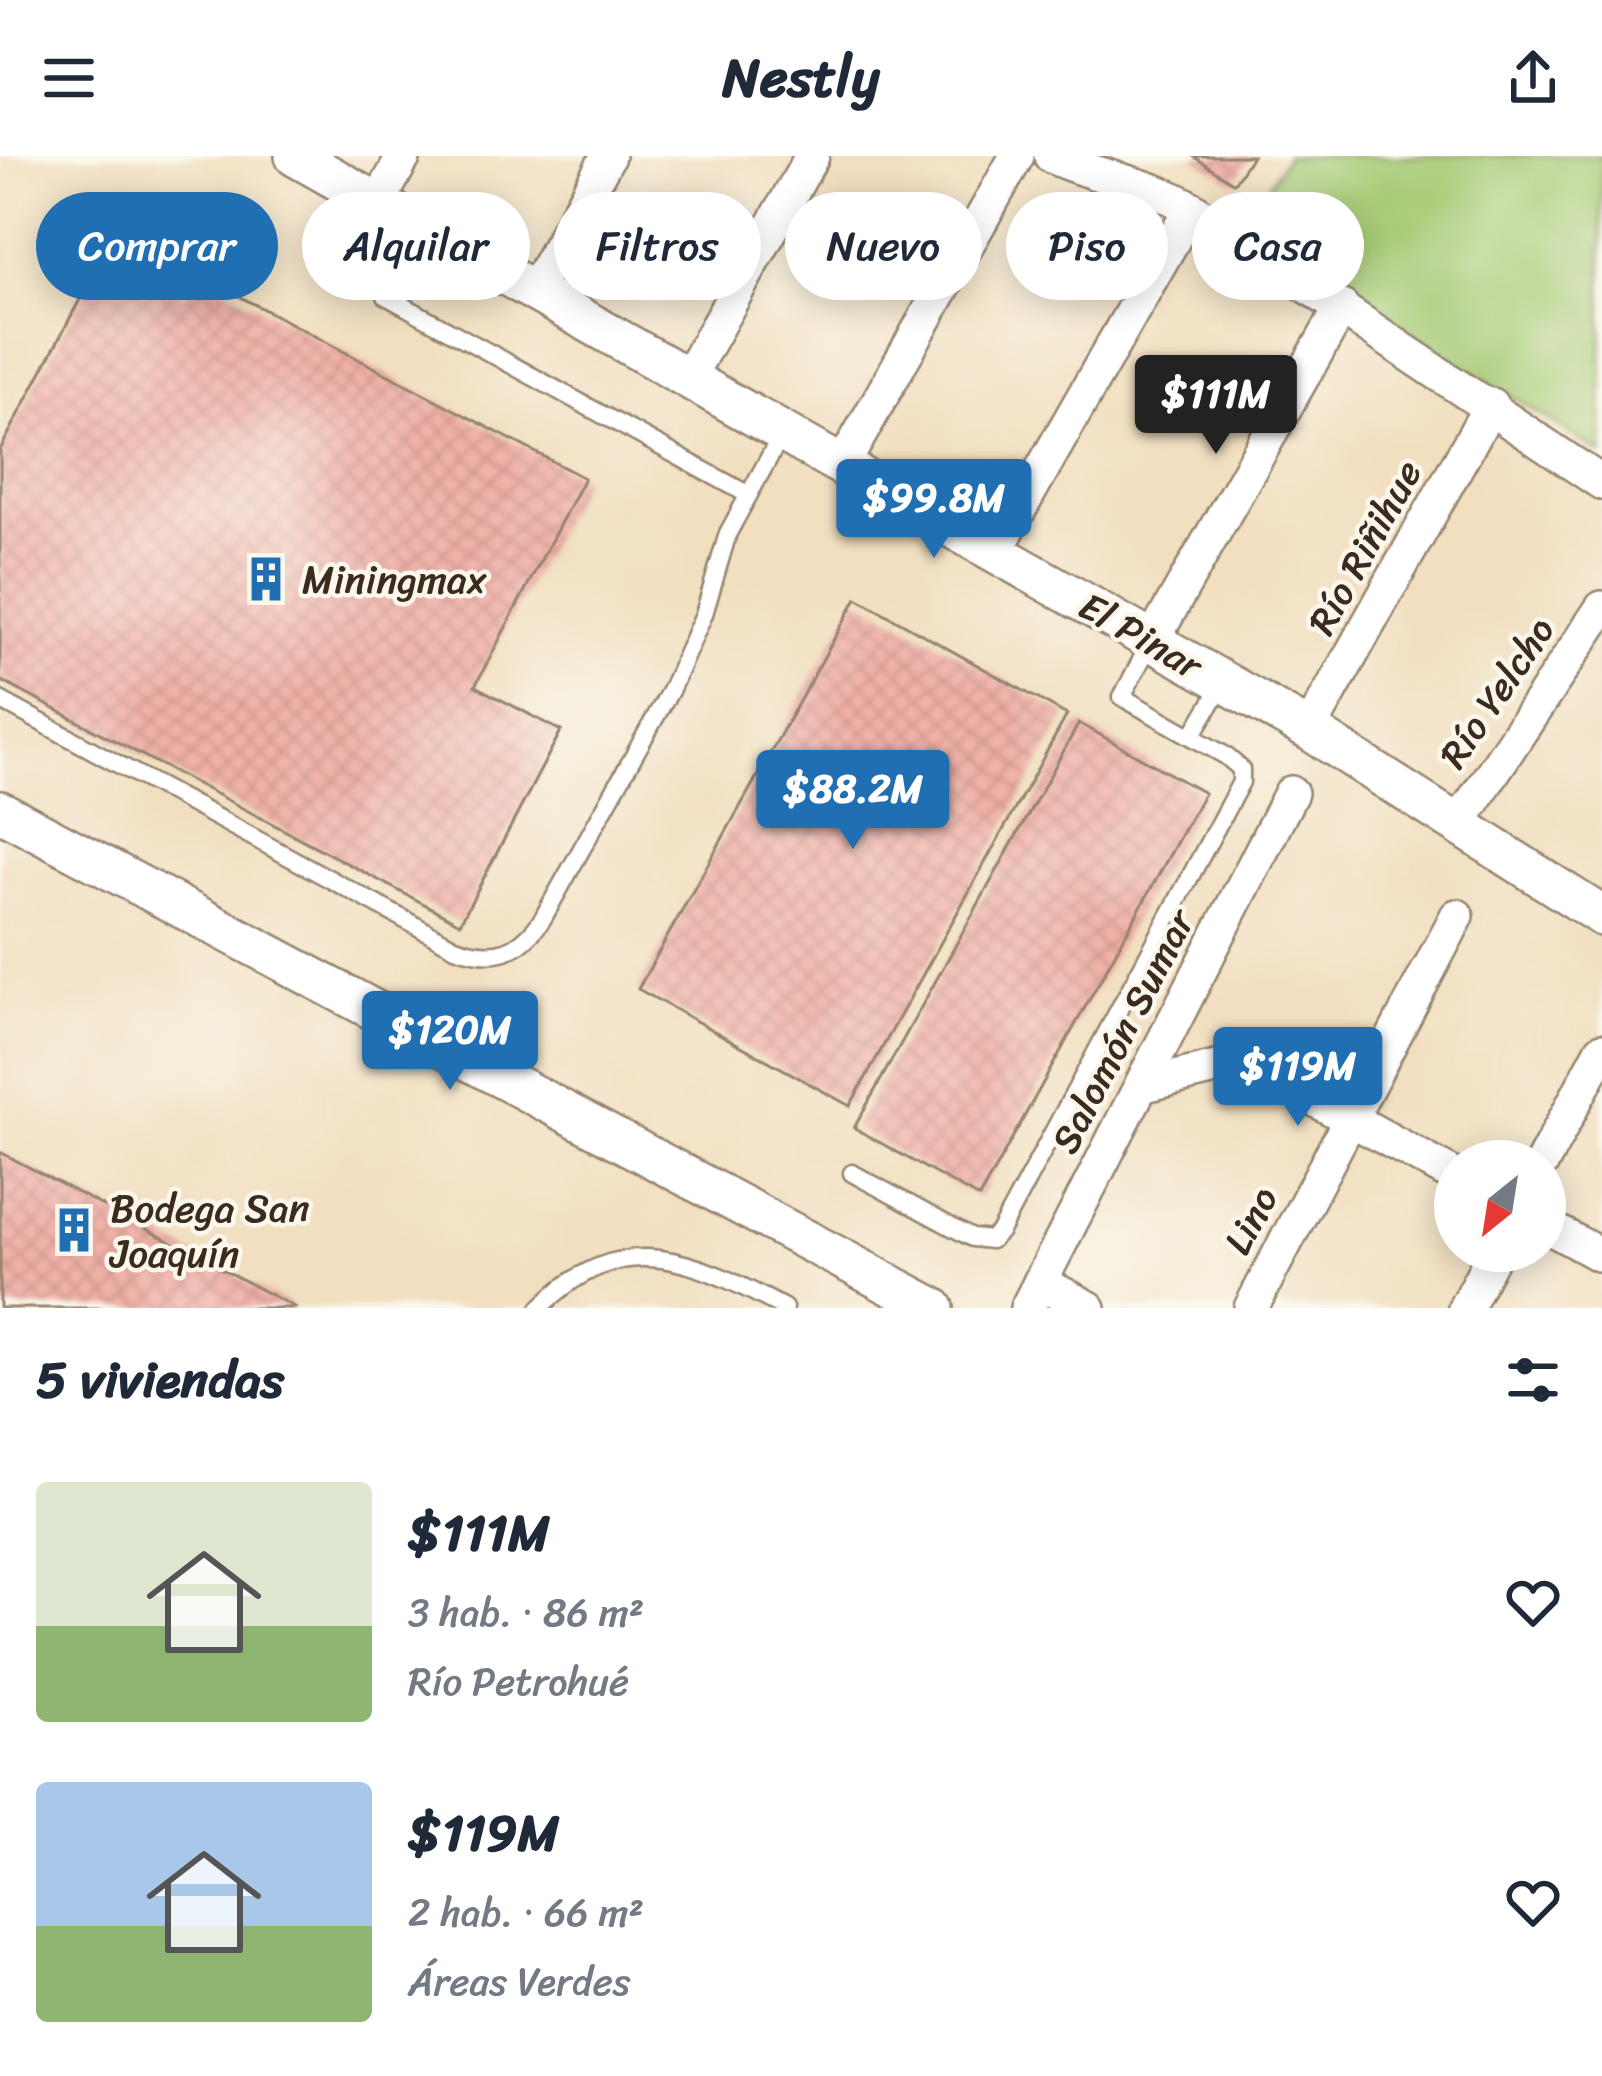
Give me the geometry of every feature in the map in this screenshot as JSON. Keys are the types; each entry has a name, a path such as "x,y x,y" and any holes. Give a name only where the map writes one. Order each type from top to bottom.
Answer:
{"street":[{"name":"El Pinar","path":"295,156 359,192"},
{"path":"384,192 404,156"},
{"path":"534,291 608,156"},
{"path":"688,378 812,156"},
{"path":"842,466 1017,156"},
{"path":"1051,156 1092,174 1156,189 1191,208 1602,483"},
{"path":"995,552 1191,208"},
{"name":"El Pinar","path":"530,289 1309,730 1602,916"},
{"path":"1151,641 1342,307"},
{"name":"Río Riñihue","path":"1309,730 1491,405"},
{"name":"Río Yelcho","path":"1459,823 1602,608"},
{"name":"Salomón Sumar","path":"1034,1295 1291,793"},
{"path":"0,811 934,1308"},
{"name":"Lino","path":"1250,1308 1457,916"},
{"path":"1554,1140 1602,1050"},
{"path":"1141,1086 1244,1062 1434,1164"},
{"path":"1566,1236 1598,1254"},
{"path":"1465,1308 1484,1272"},
{"path":"1034,1295 1089,1308"}],"lane":[{"path":"393,300 747,494"},
{"path":"0,700 455,947 482,956 506,953 526,940 543,918 670,691 704,614 728,533 783,432"},
{"path":"852,1173 972,1238 991,1240 1000,1231 1241,782 1241,769 1122,697 1151,641"},
{"path":"1192,736 1224,682"},
{"path":"540,1308 555,1292 593,1268 635,1256 673,1259 715,1271 784,1308"}],"green space":[{"path":"1286,156 1602,156 1602,454 1360,300 1364,300 1364,192 1264,192"}],"building":[{"path":"1193,156 1252,156 1234,183"},
{"name":"Miningmax","path":"80,300 246,300 584,478 475,686 561,731 460,923 0,680 0,450"},
{"path":"857,598 1067,715 850,1106 638,989"},
{"path":"1079,723 1204,793 979,1198 854,1128"},
{"name":"Bodega San Joaquín","path":"0,1152 296,1308 0,1308"}],"place":[{"name":"Miningmax","path":"266,579"},
{"name":"Bodega San Joaquín","path":"74,1230"}]}
